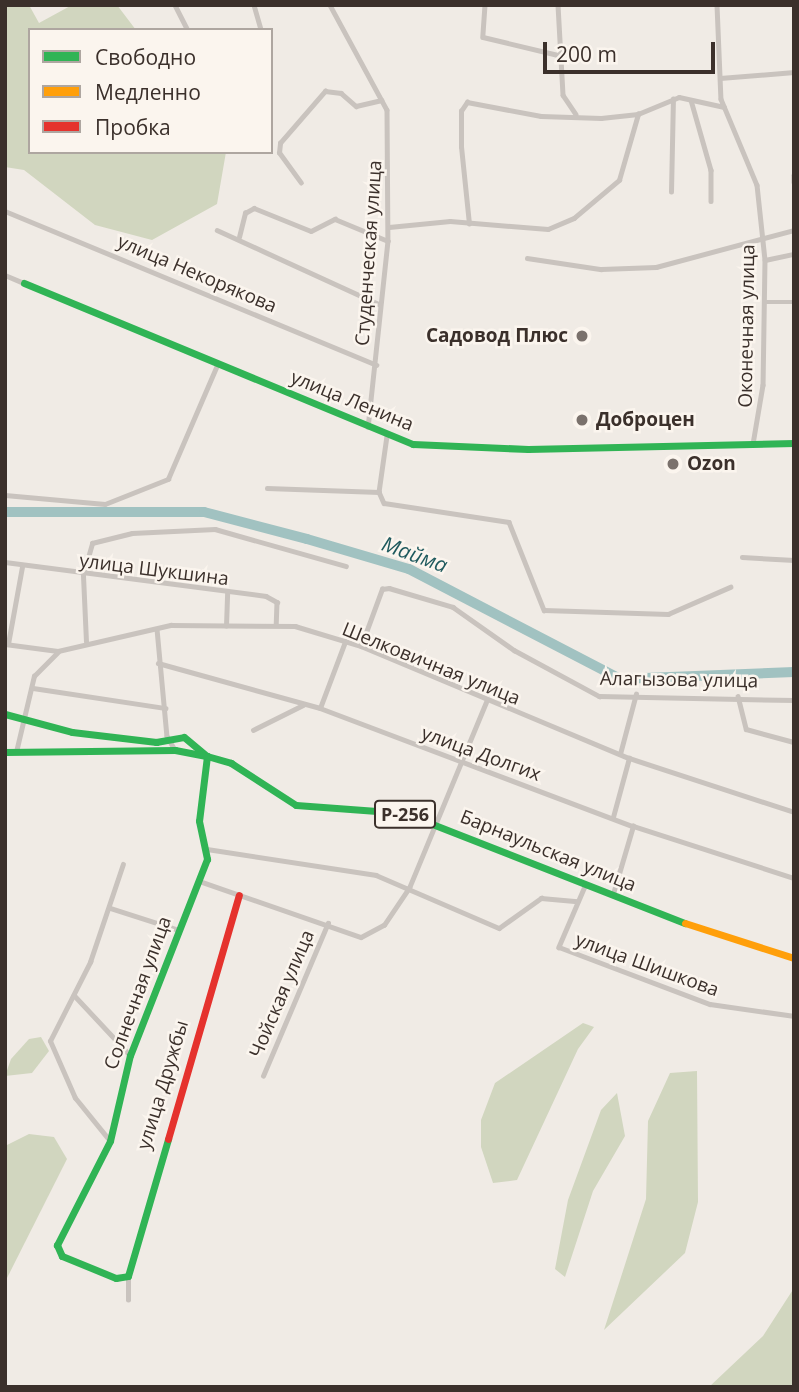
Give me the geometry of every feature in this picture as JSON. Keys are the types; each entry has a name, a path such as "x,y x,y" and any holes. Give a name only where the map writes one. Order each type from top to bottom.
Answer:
{"street":[{"path":"175,5 187,28"},
{"path":"254,5 260,28"},
{"path":"485,5 483,37 562,55"},
{"path":"558,5 566,107 577,114"},
{"name":"Оконечная улица","path":"717,5 720,78 725,108 757,185 765,260 759,432 753,444"},
{"name":"Студенческая улица","path":"332,7 381,100 389,151 388,241 379,304 377,365 368,428"},
{"path":"720,78 794,72"},
{"path":"300,183 279,153 280,143 325,91 341,93 356,106 381,100"},
{"path":"469,224 461,147 461,111 467,102 541,116 638,114 673,99 725,108"},
{"path":"671,192 673,99"},
{"path":"691,100 711,170 710,201"},
{"path":"389,227 469,224 548,229 573,218 619,180 638,114"},
{"path":"794,175 794,182"},
{"path":"239,237 245,213 254,208 311,231 335,219 388,241"},
{"name":"улица Некорякова","path":"5,211 377,365"},
{"path":"217,230 239,237 379,304"},
{"path":"527,258 601,270 656,267 763,241 794,230"},
{"path":"765,260 794,254"},
{"name":"улица Ленина","path":"5,275 387,436 528,449 794,443"},
{"path":"765,302 794,302"},
{"path":"5,495 105,504 168,479 218,363"},
{"path":"387,436 379,492 384,503 509,522 544,610 668,614 730,587"},
{"path":"267,488 379,492"},
{"path":"86,643 83,575 92,543 132,533 215,529 346,566"},
{"path":"742,557 794,560"},
{"name":"улица Шукшина","path":"5,562 273,600 276,625"},
{"path":"6,644 22,566"},
{"name":"Алагызова улица","path":"361,646 382,589 453,607 514,650 599,696 738,696 794,700"},
{"path":"226,626 227,593"},
{"name":"Шелковичная улица","path":"6,644 58,651 157,629 276,625 361,646 486,702 629,758 794,812"},
{"path":"157,629 158,663 167,736 175,750"},
{"path":"320,708 345,642"},
{"path":"15,754 38,666 58,651"},
{"name":"улица Долгих","path":"158,663 320,708 634,826 794,877"},
{"path":"33,688 164,708"},
{"path":"620,754 636,694"},
{"path":"738,696 746,729 794,741"},
{"path":"200,881 328,923 361,937 384,925 409,888 486,702"},
{"path":"253,730 303,705"},
{"path":"5,714 156,742 167,736 184,737 207,756"},
{"name":"Барнаульская улица","path":"5,752 15,754 175,750 207,756 231,763 296,805 375,808 437,824 758,951 794,958"},
{"name":"Солнечная улица","path":"128,1276 117,1278 62,1256 57,1245 110,1141 130,1055 176,929 200,881 207,849 199,821 207,756"},
{"path":"613,817 629,758"},
{"path":"613,894 634,826"},
{"path":"207,849 376,875 499,928 541,898 577,901"},
{"path":"110,1141 75,1098 50,1041 74,995 110,908 123,864"},
{"name":"улица Шишкова","path":"586,884 559,943 568,952 710,1004 794,1016"},
{"name":"улица Дружбы","path":"128,1276 239,895"},
{"path":"110,908 176,929"},
{"name":"Чойская улица","path":"262,1076 328,923"},
{"path":"74,995 130,1055"},
{"path":"128,1276 128,1300"}],"green space":[{"path":"5,5 29,5 39,23 72,5 117,5 134,28 28,28 28,154 226,154 217,204 152,240 95,225 24,170 5,167"},
{"path":"583,1023 594,1027 578,1049 517,1180 493,1183 481,1147 481,1120 495,1083"},
{"path":"41,1037 49,1051 32,1073 5,1076 11,1059 29,1039"},
{"path":"697,1071 698,1202 685,1253 604,1330 646,1199 648,1121 670,1073"},
{"path":"617,1093 625,1136 593,1191 565,1277 555,1269 568,1200 601,1110"},
{"path":"29,1134 54,1137 67,1159 5,1282 5,1146"},
{"path":"794,1288 794,1387 709,1387 763,1336"}],"waterway":[{"name":"Майма","path":"5,512 204,512 307,539 409,569 620,679 794,672"}],"traffic: fast":[{"path":"24,283 413,444 528,449 794,443"},
{"path":"5,714 72,732 156,742 184,737 207,756 199,821 207,859 130,1055 110,1141 57,1245 62,1256 116,1278 128,1276 168,1139"},
{"path":"5,752 175,750 207,756 231,763 296,805 404,813 685,923"}],"traffic: slow":[{"path":"685,923 794,958"}],"traffic: jam":[{"path":"168,1139 239,895"}],"place":[{"name":"Садовод Плюс","path":"582,336"},
{"name":"Доброцен","path":"582,420"},
{"name":"Ozon","path":"673,464"}]}
